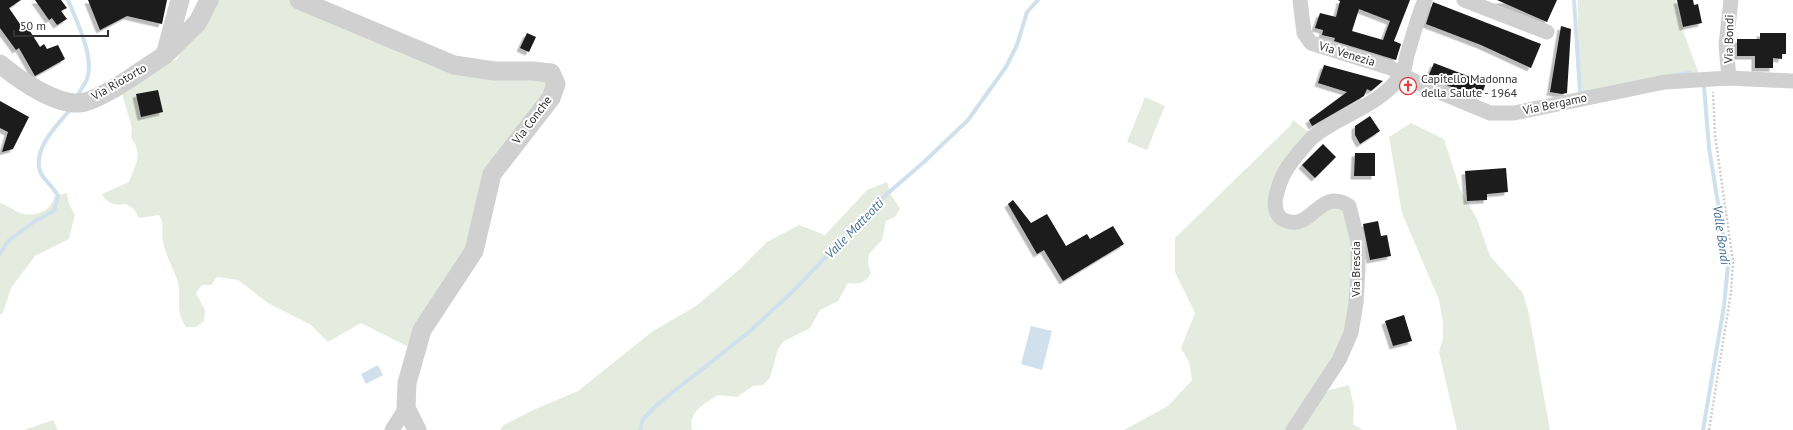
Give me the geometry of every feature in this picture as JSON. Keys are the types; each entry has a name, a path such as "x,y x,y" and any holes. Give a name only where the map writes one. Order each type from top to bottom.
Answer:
{"street":[{"path":"165,55 180,0"},
{"path":"165,55 198,22 209,0"},
{"name":"Via Conche","path":"299,0 454,65 494,72 532,71 551,73 556,84 551,98 492,174 474,250 422,330 407,384 406,408 416,430"},
{"name":"Via Venezia","path":"1300,0 1304,33 1311,43 1391,68 1402,74"},
{"path":"1402,74 1424,0"},
{"path":"1464,0 1546,32"},
{"name":"Via Bondi","path":"1729,78 1726,44 1730,0"},
{"name":"Via Riotorto","path":"0,64 13,75 61,102 84,102 119,85 165,55"},
{"name":"Via Bergamo","path":"1402,74 1418,83 1490,113 1508,113 1665,82 1729,78 1793,81"},
{"name":"Via Brescia","path":"1293,430 1339,360 1351,333 1356,302 1358,242 1348,206 1334,199 1326,202 1310,216 1296,222 1284,220 1277,213 1275,203 1278,186 1286,168 1314,136 1386,93 1402,74"},
{"path":"392,430 406,408"}],"path":[{"path":"1708,430 1731,292 1733,262 1715,135 1712,79"}],"shaded area":[{"path":"214,0 290,0 424,54 543,75 551,89 499,166 468,249 407,346 361,323 328,342 311,325 268,303 238,280 217,277 211,285 202,285 196,293 205,310 204,321 196,327 186,327 180,315 178,282 164,246 162,225 159,215 139,218 134,209 126,204 112,204 102,194 129,182 136,165 138,155 135,144 131,138 132,128 121,90 177,59 207,5"},
{"path":"1578,0 1676,0 1684,34 1701,79 1578,100"},
{"path":"1145,97 1165,106 1147,150 1127,142"},
{"path":"1293,120 1314,136 1275,203 1296,222 1326,202 1349,206 1356,303 1319,393 1349,385 1354,407 1353,424 1363,430 1124,430 1168,406 1192,380 1189,362 1181,348 1195,313 1175,272 1175,238 1291,125"},
{"path":"1411,123 1444,139 1460,189 1477,219 1490,256 1523,293 1529,314 1550,430 1457,430 1439,352 1443,338 1443,322 1439,300 1402,213 1389,137"},
{"path":"887,182 890,193 900,209 895,217 886,221 882,240 869,254 868,263 871,273 867,279 862,282 856,284 848,283 838,301 820,310 810,328 784,341 778,349 770,378 763,385 753,386 737,397 718,395 713,398 695,413 692,418 692,430 500,430 504,425 533,410 578,391 653,331 696,306 740,269 767,242 799,225 825,235 867,190"},
{"path":"67,193 69,204 75,215 69,239 35,256 11,288 3,313 0,315 0,203 23,214 34,214 47,209 55,196"},
{"path":"53,420 58,430 24,430"}],"water":[{"path":"1031,326 1052,331 1042,370 1021,364"},
{"path":"378,365 383,375 366,384 361,374"}],"building":[{"path":"0,0 21,0 9,8 24,30 28,28 40,47 44,44 47,49 58,45 65,59 35,76 19,48 16,50 0,28"},
{"path":"35,0 61,0 67,8 61,11 67,19 57,25 52,18 49,20"},
{"path":"88,0 167,0 162,24 127,16 100,30"},
{"path":"1338,0 1410,0 1394,41 1401,44 1396,60 1334,41 1335,38 1322,35 1323,30 1315,28 1320,13 1336,17 1340,1","holes":["1359,9 1390,21 1383,40 1352,31"]},
{"path":"1497,0 1557,0 1547,22"},
{"path":"1677,0 1693,0 1694,5 1698,4 1702,23 1683,27"},
{"path":"1433,2 1541,44 1531,68 1481,45 1426,24"},
{"path":"1561,26 1571,29 1567,93 1562,94 1550,92"},
{"path":"527,33 536,37 529,52 520,48"},
{"path":"1760,33 1786,33 1786,54 1782,54 1782,59 1773,58 1773,68 1755,68 1755,56 1737,56 1737,39 1760,39"},
{"path":"1434,63 1486,83 1480,99 1428,77"},
{"path":"1324,65 1383,81 1371,91 1367,89 1364,96 1312,126 1309,120 1347,92 1318,83"},
{"path":"158,90 163,112 141,117 136,94"},
{"path":"0,101 29,117 13,149 2,152 8,132 0,128"},
{"path":"1370,116 1380,131 1360,144 1355,135 1355,126"},
{"path":"1323,144 1336,157 1315,178 1302,165"},
{"path":"1355,153 1375,153 1375,176 1354,176"},
{"path":"1506,168 1508,192 1487,194 1487,200 1467,201 1465,171"},
{"path":"1013,200 1031,223 1047,214 1066,246 1087,234 1090,239 1113,226 1124,244 1063,281 1044,250 1037,254 1008,204"},
{"path":"1378,221 1381,236 1387,235 1391,256 1370,260 1363,224"},
{"path":"1404,315 1412,341 1393,346 1385,321"}],"waterway":[{"path":"68,0 84,39 89,60 87,79 79,93"},
{"name":"Valle Matteotti","path":"640,430 643,419 659,403 748,333 792,292 887,194 925,161 968,120 1006,67 1017,45 1027,12 1038,0"},
{"name":"Valle Bondi","path":"1574,0 1580,92 1584,92"},
{"name":"Valle Bondi","path":"1675,75 1690,73"},
{"name":"Valle Bondi","path":"1703,430 1724,306 1728,265 1709,148 1704,86"},
{"path":"0,254 8,241 35,221 54,211 58,196 40,171 40,154 47,138 69,111"}],"place":[{"name":"Capitello Madonna della Salute - 1964","path":"1408,86"}]}
